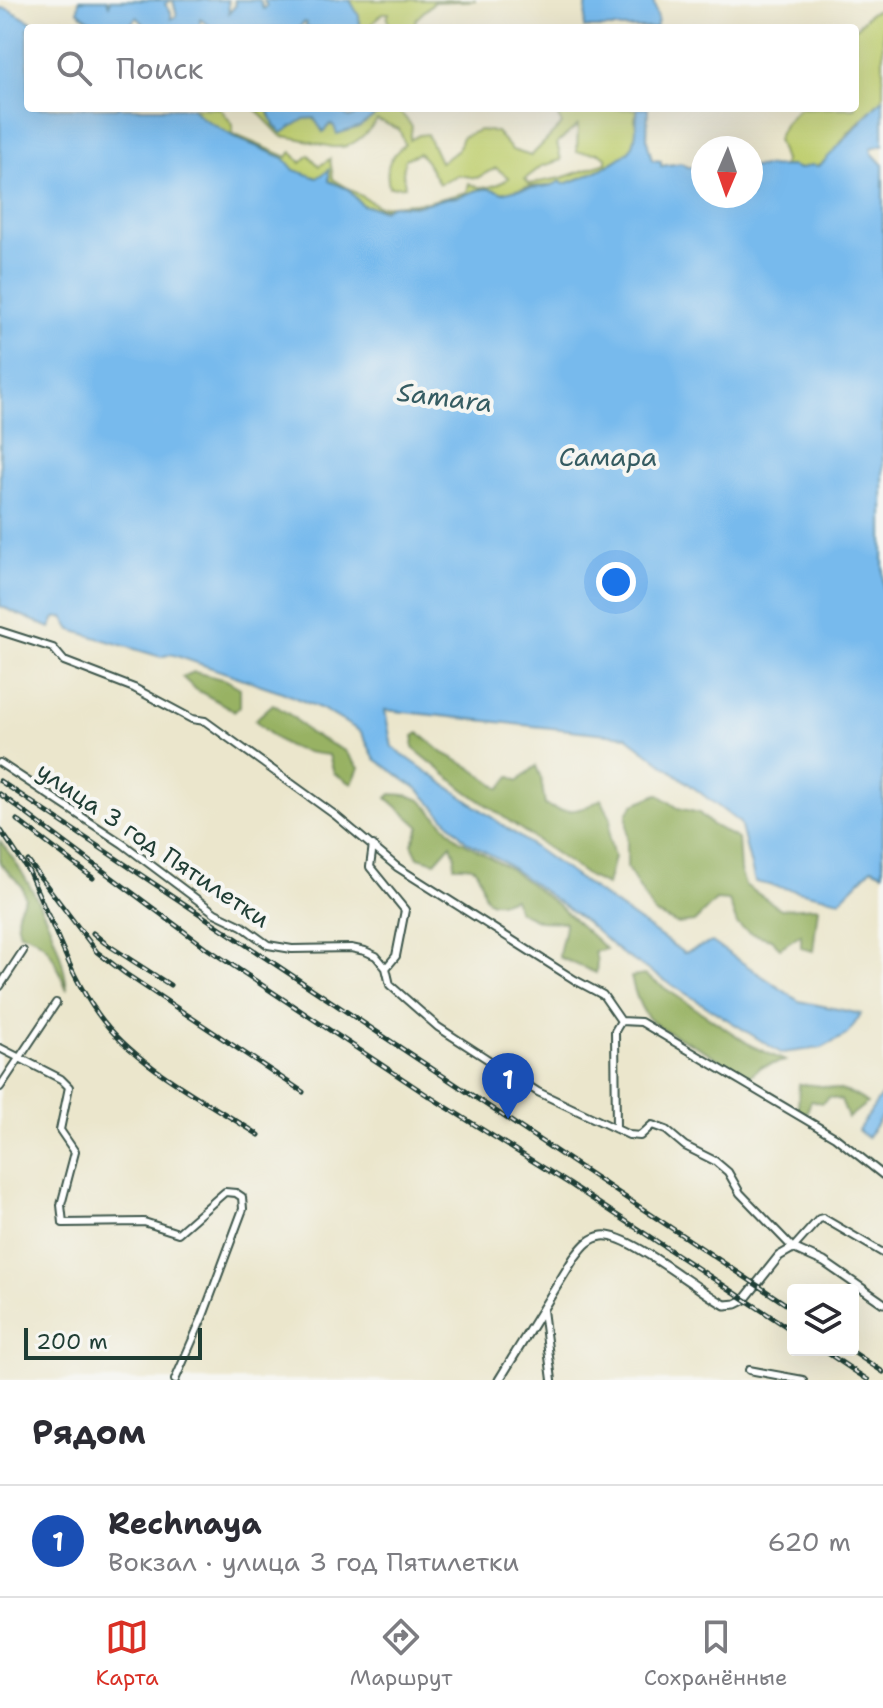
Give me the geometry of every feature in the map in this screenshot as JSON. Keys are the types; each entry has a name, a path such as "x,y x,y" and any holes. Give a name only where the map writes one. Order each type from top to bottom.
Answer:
{"street":[{"path":"0,631 53,648 64,661 134,688 192,719 205,721 373,845 397,867 603,995 621,1021"},
{"name":"улица 3 год Пятилетки","path":"0,763 123,844 215,913 242,926 268,945 292,949 351,948 376,956 386,968 390,985 438,1027 538,1092 616,1129"},
{"path":"373,845 370,867 405,910 396,956 386,968"},
{"path":"0,986 23,951"},
{"path":"0,1087 56,1003"},
{"path":"621,1021 615,1031 616,1129 640,1136 652,1125 666,1130 685,1146 715,1161 728,1172 740,1193 793,1248 824,1262 883,1303"},
{"path":"621,1021 641,1022 835,1137 883,1175"},
{"path":"0,1048 61,1079 69,1087 60,1130 75,1152 61,1205 63,1223 144,1222 178,1233 225,1192 242,1197 243,1209 175,1380"},
{"path":"499,1380 588,1240 604,1235 628,1242 725,1305 736,1304 747,1296 779,1256 793,1248 819,1219 823,1218 883,1253"},
{"path":"543,1310 552,1380"},
{"path":"749,1370 803,1380"}],"green space":[{"path":"350,0 476,0 434,2 416,19 415,24 389,24 389,13 383,13 372,24 360,22"},
{"path":"883,8 883,98 847,134 828,160 815,167 783,168 784,160 777,139 795,112 859,112 859,25 870,13"},
{"path":"196,112 223,112 233,125 233,134 287,157 292,152 301,163 309,155 319,166 330,159 333,179 378,206 427,202 467,192 469,183 490,187 509,178 496,168 477,178 458,175 439,184 419,153 405,159 405,186 389,187 389,163 405,144 399,129 377,120 354,143 333,147 281,136 258,112 269,112 270,116 289,128 304,119 314,118 323,132 330,124 359,127 380,112 400,112 412,126 410,140 427,134 440,162 457,151 462,137 479,130 496,132 512,150 531,156 562,124 557,112 637,112 637,133 631,150 612,165 569,183 550,187 531,186 503,193 485,189 428,203 380,208 361,204 348,191 327,180 328,172 317,178 293,170 287,161 236,138","holes":["578,125 577,152 599,153 606,157 606,163 561,178 528,184 525,179 542,166 561,160 557,143"]},
{"path":"194,672 226,680 240,688 240,706 235,711 195,689 182,677"},
{"path":"273,704 293,717 309,733 345,751 359,768 352,784 334,773 329,755 288,746 255,720"},
{"path":"419,733 443,753 470,767 500,789 510,776 518,781 536,766 545,805 552,808 573,810 601,799 611,818 609,838 614,857 607,885 589,877 465,790 413,748 414,736"},
{"path":"391,794 421,800 458,839 510,869 559,906 606,949 594,952 596,973 559,957 565,922 539,921 518,911 514,898 501,902 487,899 474,868 454,866 451,844 435,862 418,857 412,844 420,827 387,798"},
{"path":"658,794 678,808 699,813 712,825 738,839 740,871 745,885 781,909 818,907 813,951 801,948 801,934 780,948 771,939 750,933 737,924 729,901 716,900 694,922 677,924 654,913 627,867 627,814 634,804"},
{"path":"0,841 23,874 52,932 67,990 51,953 38,940 20,933 18,915 25,898 22,886 0,863"},
{"path":"645,975 752,1046 785,1061 760,1067 748,1078 663,1029 647,1016 636,994 631,977"},
{"path":"799,1084 844,1091 867,1103 848,1118 841,1100 829,1097 822,1103 811,1101 806,1114 798,1110"}],"water":[{"path":"79,0 107,0 109,6 110,0 172,0 165,4 171,12 171,19 177,16 173,0 228,0 229,13 236,5 234,0 260,0 263,9 267,7 264,0 350,0 360,24 207,24 200,19 200,24 144,24 137,17 131,24 97,24 78,11"},
{"path":"587,0 653,0 658,19 657,24 584,24"},
{"name":"Самара","path":"0,8 8,9 35,24 24,24 24,112 196,112 236,138 284,158 294,170 317,178 329,170 329,181 348,189 362,205 383,210 392,205 415,206 480,190 503,193 549,186 560,181 563,184 580,178 629,151 635,140 638,112 648,112 647,141 652,160 661,161 661,166 681,163 691,167 691,208 763,208 763,167 792,166 799,169 819,166 883,98 883,145 871,148 883,165 883,873 872,868 840,900 755,882 740,823 626,736 385,710 392,747 684,953 712,942 799,1001 861,1014 848,1034 822,1048 781,1053 621,953 586,922 502,861 466,841 419,790 375,759 361,732 322,709 171,654 161,657 71,630 63,617 55,618 50,628 0,606"},
{"path":"269,112 342,112 349,118 361,112 380,112 359,127 337,134 330,124 323,132 314,118 304,119 282,133 274,125"},
{"path":"883,1093 883,1114 867,1138 858,1130"}],"railway":[{"path":"0,781 787,1305"},
{"path":"0,794 205,947 427,1095 568,1183 787,1327"},
{"path":"17,820 93,878"},
{"path":"0,829 29,872 51,923"},
{"path":"28,861 97,952 303,1092"},
{"path":"48,915 83,991 113,1033 172,1081 259,1135"},
{"path":"93,933 170,985"},
{"path":"832,1356 868,1380"},
{"path":"859,1356 883,1372"}],"place":[{"name":"Rechnaya","path":"508,1119"}],"water label":[{"name":"Samara","path":"445,397"}]}
